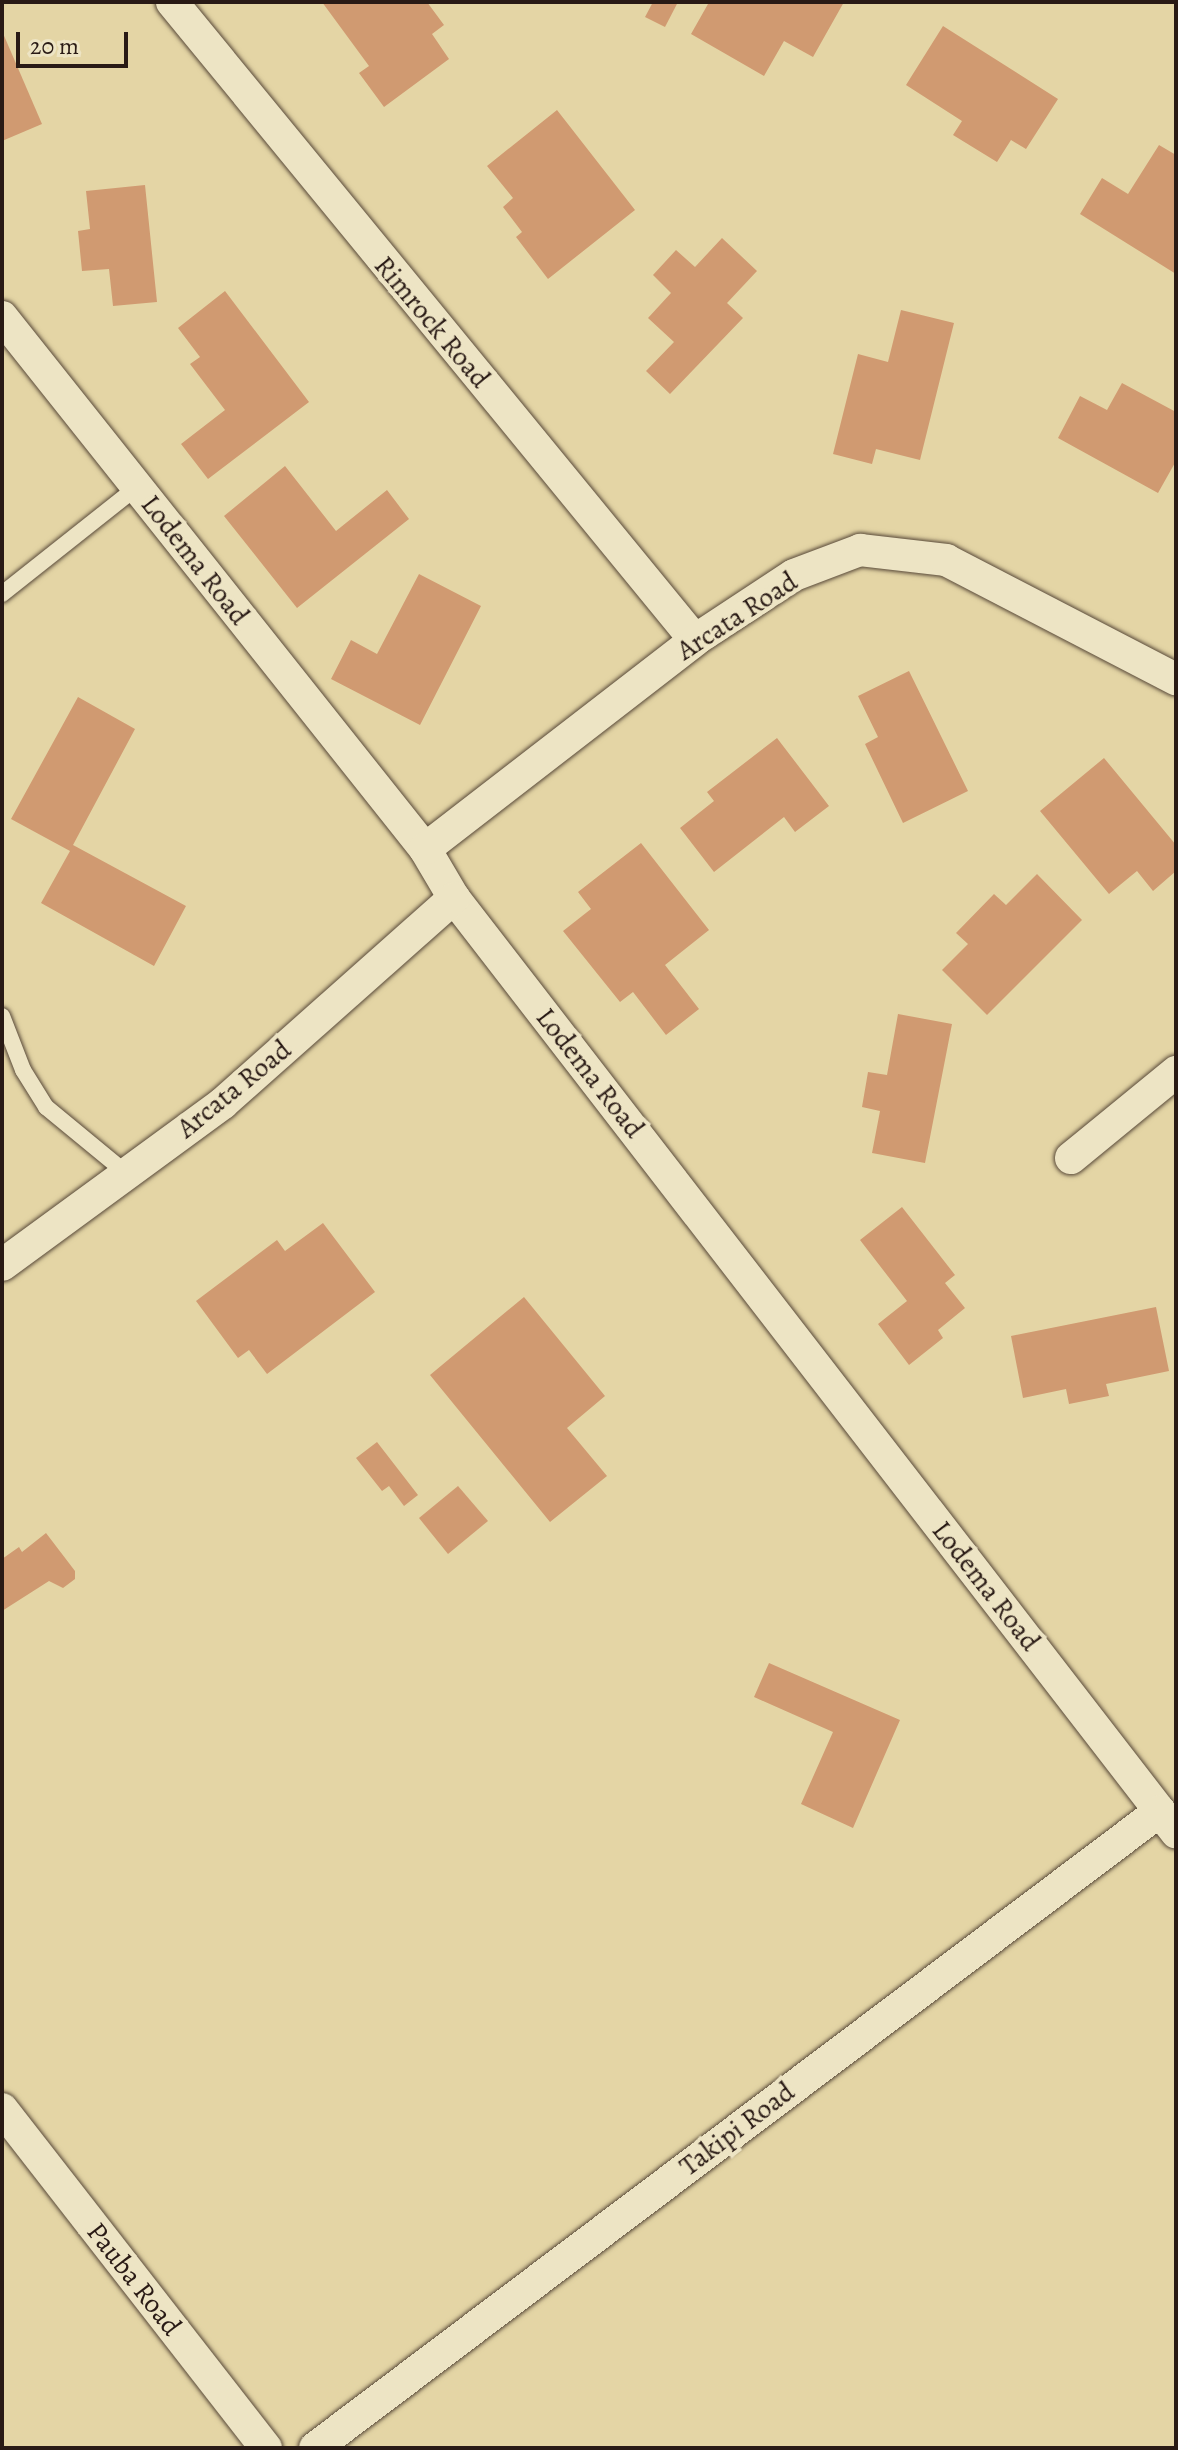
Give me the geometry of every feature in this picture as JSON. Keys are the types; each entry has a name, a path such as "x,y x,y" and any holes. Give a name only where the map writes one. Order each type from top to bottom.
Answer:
{"street":[{"name":"Rimrock Road","path":"172,2 695,640"},
{"name":"Lodema Road","path":"2,317 425,849 454,898 1168,1821"},
{"name":"Arcata Road","path":"425,849 695,640 794,575 860,550 946,560 1176,679"},
{"name":"Arcata Road","path":"2,1265 223,1103 454,898"},
{"path":"1071,1158 1176,1072"},
{"name":"Takipi Road","path":"315,2448 1168,1821"},
{"name":"Pauba Road","path":"2,2109 266,2448"}],"lane":[{"path":"2,594 137,487"},
{"path":"2,1016 23,1070 46,1107 126,1173"}],"building":[{"path":"322,2 427,2 444,25 432,34 449,59 384,107 359,73 369,66"},
{"path":"653,2 678,2 665,27 645,17"},
{"path":"703,2 844,2 813,57 784,41 764,76 691,34 708,4"},
{"path":"943,26 1058,99 1026,149 1011,140 997,162 953,135 962,121 906,85"},
{"path":"2,31 42,124 2,141"},
{"path":"557,110 635,210 548,279 516,237 522,232 503,207 513,198 487,166"},
{"path":"1159,145 1176,155 1176,274 1080,214 1102,178 1128,194"},
{"path":"145,185 157,302 113,306 109,269 82,271 78,231 90,229 86,191"},
{"path":"722,238 757,271 727,303 743,318 670,394 646,371 674,342 648,318 671,293 653,275 676,250 695,267"},
{"path":"225,291 309,402 208,479 181,444 225,410 190,364 200,357 178,328"},
{"path":"901,310 954,323 920,460 876,449 872,464 833,454 858,354 888,362"},
{"path":"1122,383 1176,412 1176,461 1158,493 1058,438 1080,396 1107,410"},
{"path":"285,466 336,531 387,490 409,519 297,608 224,516"},
{"path":"419,574 481,606 420,725 331,679 351,640 377,654"},
{"path":"909,671 968,791 903,823 865,744 878,737 858,696"},
{"path":"78,697 135,729 73,845 186,906 154,966 41,903 70,851 11,819"},
{"path":"777,738 829,806 795,832 784,817 714,872 680,828 714,801 707,792"},
{"path":"1104,758 1176,845 1176,871 1153,891 1137,871 1109,894 1040,811"},
{"path":"641,843 709,930 665,965 699,1009 666,1035 633,992 620,1002 563,931 591,909 578,892"},
{"path":"1037,874 1082,920 987,1015 942,970 968,944 956,933 994,894 1006,905"},
{"path":"898,1014 952,1024 925,1163 872,1153 880,1111 862,1107 868,1072 887,1075"},
{"path":"902,1207 955,1275 945,1283 965,1308 938,1330 943,1338 909,1365 878,1324 907,1301 860,1240"},
{"path":"323,1223 375,1292 267,1374 249,1350 238,1358 196,1301 277,1240 285,1251"},
{"path":"524,1297 605,1396 567,1428 607,1476 550,1522 430,1375"},
{"path":"1156,1307 1169,1371 1106,1384 1109,1396 1069,1404 1066,1389 1023,1398 1011,1336"},
{"path":"377,1442 418,1495 404,1506 389,1486 382,1491 356,1458"},
{"path":"458,1486 488,1521 448,1554 419,1518"},
{"path":"46,1533 75,1571 75,1579 63,1588 49,1581 2,1611 2,1559 19,1547 22,1552"},
{"path":"769,1663 900,1720 853,1828 801,1804 833,1732 754,1697"}]}
